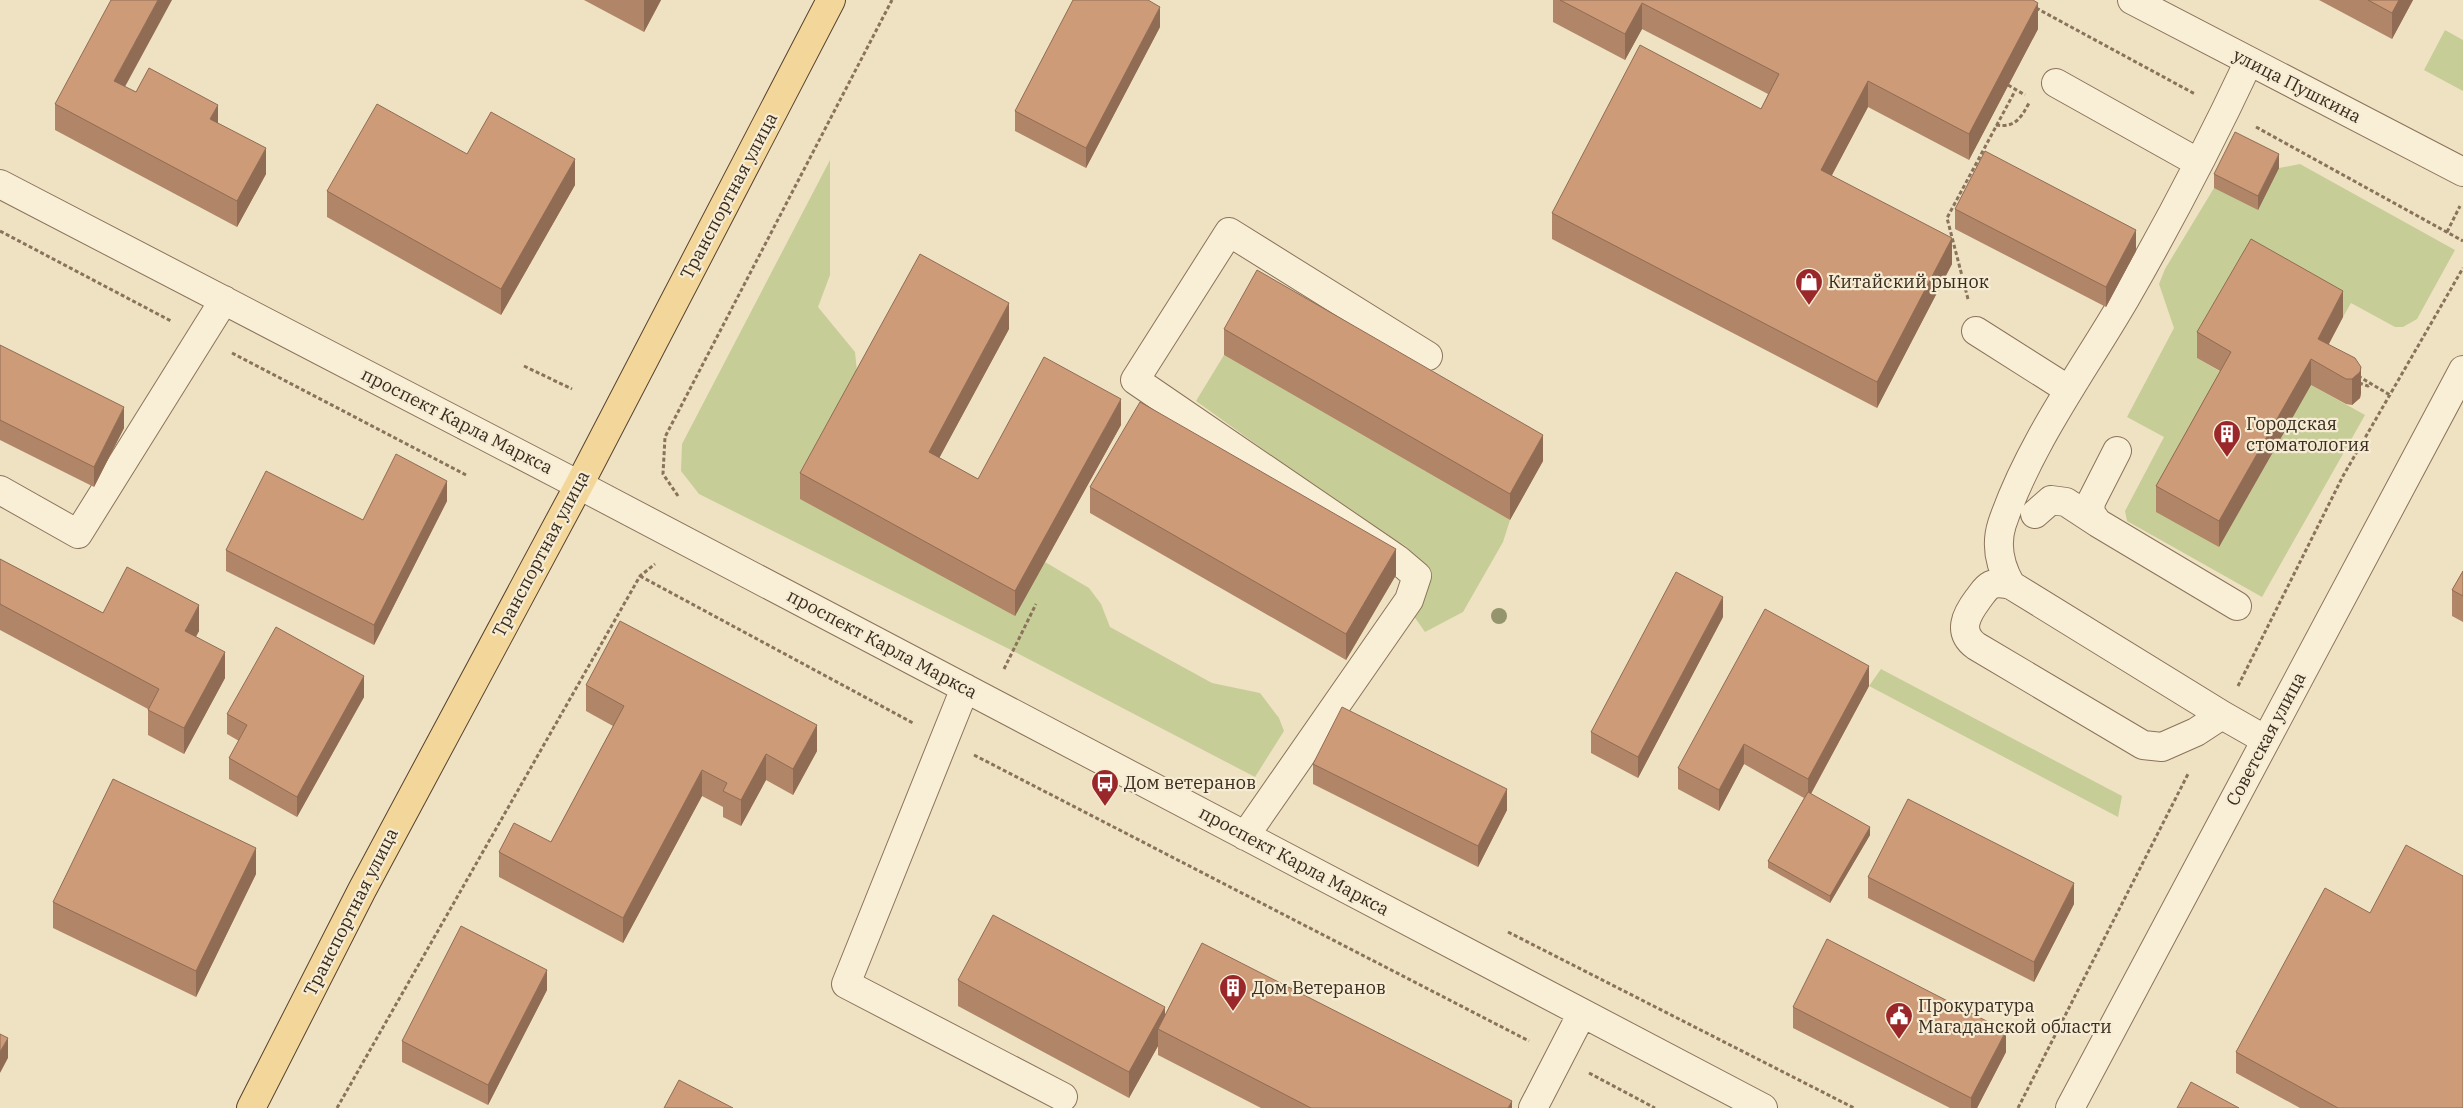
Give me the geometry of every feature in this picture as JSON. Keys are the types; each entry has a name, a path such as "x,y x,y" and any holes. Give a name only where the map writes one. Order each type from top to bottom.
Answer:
{"main road":[{"name":"Транспортная улица","path":"251,1108 362,890 579,485 831,0"}],"street":[{"name":"улица Пушкина","path":"2132,0 2463,172"},
{"path":"2249,61 2199,163 2130,291 2069,390 2020,479 2002,526 1998,546 2001,568 2011,585 2266,740"},
{"path":"2056,84 2199,163"},
{"name":"проспект Карла Маркса","path":"0,184 579,485 1763,1108"},
{"path":"1245,836 1409,600 1417,576 1397,559 1135,380 1229,232 1428,356"},
{"path":"0,490 78,534 224,300"},
{"path":"1976,331 2069,390"},
{"name":"Советская улица","path":"2070,1108 2463,370"},
{"path":"2098,523 2090,512 2091,502 2117,451"},
{"path":"2035,514 2051,500 2066,502 2237,606"},
{"path":"2011,585 1992,585 1984,590 1965,618 1964,632 1969,641 1976,646 2143,745 2162,747 2196,732 2222,715"},
{"path":"965,688 846,984 1063,1096"},
{"path":"1533,1108 1582,1013"}],"path":[{"path":"665,437 892,0"},
{"path":"1996,125 2007,127 2016,122 2039,92 2056,84"},
{"path":"1976,331 1947,218 2016,91 2008,85"},
{"path":"2447,232 2463,200"},
{"path":"524,366 572,389"},
{"path":"2356,376 2390,395"},
{"path":"2357,382 2368,386 2371,384"},
{"path":"337,1108 640,576 944,740 1655,1108"},
{"path":"1003,672 1036,604"}],"green space":[{"path":"2445,30 2463,40 2463,91 2424,70"},
{"path":"830,160 830,275 818,307 855,352 859,392 1045,562 1089,588 1101,604 1110,627 1212,683 1260,693 1279,718 1284,731 1255,777 1013,651 699,494 681,471 682,444"},
{"path":"2300,164 2455,250 2417,319 2403,327 2395,327 2351,303 2343,317 2251,265 2197,358 2231,378 2219,547 2311,385 2365,415 2262,597 2127,521 2125,511 2164,437 2127,417 2174,328 2159,284 2165,269 2214,188 2279,168"},
{"path":"1224,355 1510,520 1503,542 1463,612 1425,632 1411,612 1429,577 1406,546 1364,522 1196,401"},
{"path":"1881,669 2122,796 2118,817 1869,686"}],"building":[{"path":"111,0 158,0 114,81 136,92 149,68 218,105 210,119 266,148 237,201 55,104"},
{"path":"1073,0 1148,0 1160,7 1086,148 1015,111"},
{"path":"1560,0 2033,0 2038,3 1969,134 1868,81 1821,170 1952,238 1877,382 1552,213 1640,45 1761,109 1779,74 1642,3 1625,34"},
{"path":"2368,0 2399,0 2392,13"},
{"path":"377,104 467,154 491,112 575,159 501,289 327,191"},
{"path":"2235,132 2279,154 2258,196 2214,174"},
{"path":"1985,151 2136,230 2106,287 1955,209"},
{"name":"Городская стоматология","path":"2251,239 2343,291 2318,339 2355,358 2361,367 2360,372 2352,379 2346,379 2311,359 2219,521 2156,486 2231,352 2197,332"},
{"path":"920,254 1009,303 929,452 978,479 1044,357 1121,399 1015,591 800,473"},
{"path":"1257,270 1543,435 1510,494 1224,329"},
{"path":"0,345 124,407 94,467 0,420"},
{"path":"1140,402 1396,549 1346,634 1090,487"},
{"path":"396,454 447,481 374,625 226,550 266,471 363,520"},
{"path":"0,559 103,613 127,567 199,605 185,631 225,652 184,728 148,710 159,689 0,604"},
{"path":"2463,571 2463,596 2452,590"},
{"path":"1676,572 1723,597 1638,757 1591,732"},
{"path":"1765,609 1869,666 1808,779 1744,744 1719,790 1678,768"},
{"path":"620,621 817,725 793,769 766,754 741,800 723,791 727,783 702,770 623,918 499,852 514,823 551,842 624,706 586,685"},
{"path":"276,627 364,676 297,797 229,758 247,725 227,714"},
{"path":"1342,707 1507,789 1478,846 1313,764"},
{"path":"113,779 256,848 196,971 53,902"},
{"path":"1808,792 1870,827 1830,896 1768,861"},
{"path":"1908,799 2074,883 2034,962 1868,877"},
{"path":"2406,845 2463,876 2463,1108 2338,1108 2236,1052 2325,888 2370,913"},
{"path":"993,915 1165,1007 1129,1072 958,980"},
{"path":"461,926 547,970 488,1085 402,1041"},
{"name":"Прокуратура Магаданской области","path":"1827,939 2006,1031 1971,1098 1793,1007"},
{"name":"Дом Ветеранов","path":"1202,943 1512,1101 1508,1108 1311,1108 1158,1029"},
{"path":"0,1034 8,1038 0,1052"},
{"path":"679,1080 733,1108 664,1108"},
{"path":"2191,1082 2239,1108 2177,1108"}],"place":[{"name":"Китайский рынок","path":"1809,306"},
{"name":"Городская стоматология","path":"2227,458"},
{"name":"Дом ветеранов","path":"1105,807"},
{"name":"Дом Ветеранов","path":"1233,1012"},
{"name":"Прокуратура Магаданской области","path":"1899,1040"}]}
